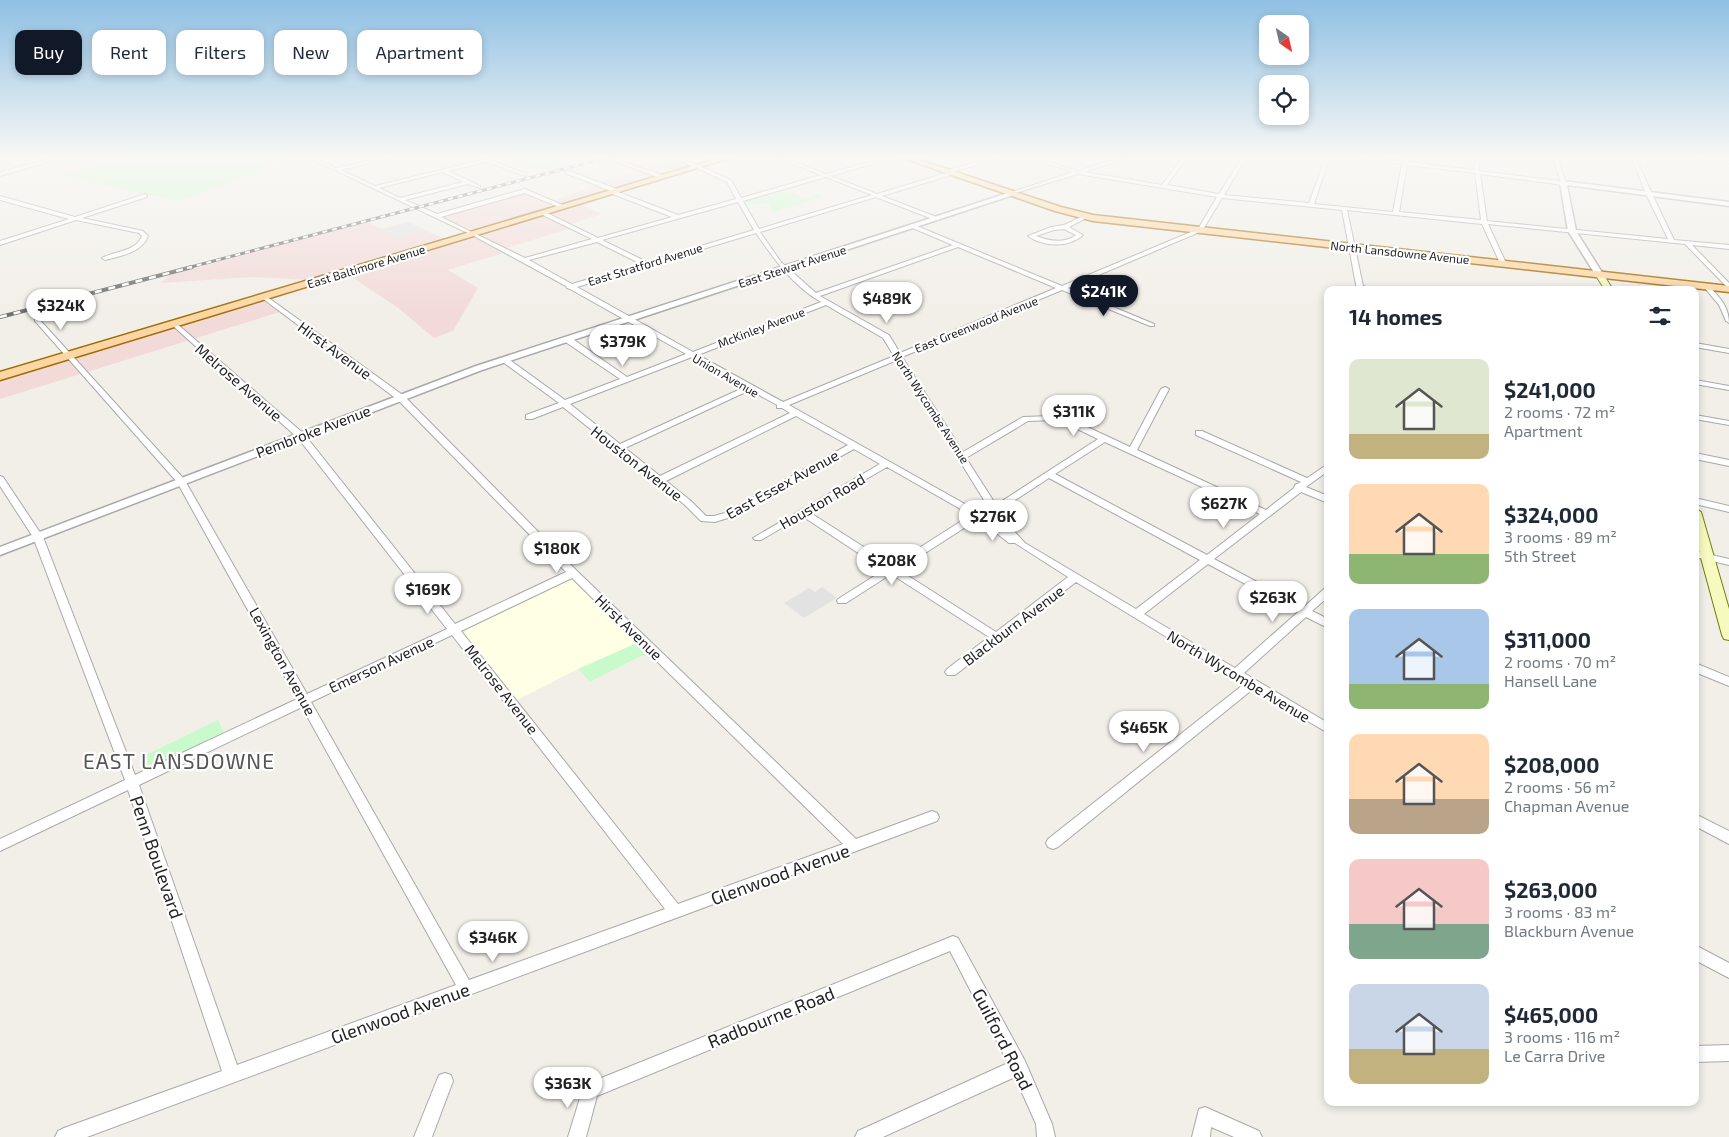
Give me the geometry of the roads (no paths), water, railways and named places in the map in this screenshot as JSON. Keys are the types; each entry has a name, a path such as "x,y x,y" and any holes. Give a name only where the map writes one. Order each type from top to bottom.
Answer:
{"main road":[{"name":"East Baltimore Avenue","path":"0,376 556,209"},
{"name":"North Lansdowne Avenue","path":"1063,209 1087,216 1200,230 1729,288"},
{"path":"1599,274 1606,286"},
{"path":"1699,541 1701,556 1728,626"}],"street":[{"path":"41,209 140,232 144,236 142,243 134,248 105,258"},
{"path":"0,243 106,209"},
{"name":"Union Avenue","path":"422,209 524,260 780,406 978,515"},
{"path":"437,216 463,209"},
{"path":"658,209 677,217"},
{"path":"524,260 706,209"},
{"name":"North Wycombe Avenue","path":"745,209 775,258 815,296 886,337 963,456 994,510 1008,531 1022,545"},
{"name":"East Stratford Avenue","path":"569,287 831,209"},
{"path":"913,209 937,219"},
{"name":"East Stewart Avenue","path":"629,319 967,209"},
{"path":"1200,230 1214,209"},
{"path":"1344,209 1359,286"},
{"path":"1355,209 1729,247"},
{"path":"1396,213 1397,209"},
{"path":"1482,209 1484,223 1503,263"},
{"path":"1568,209 1572,232 1599,274"},
{"path":"1656,209 1672,241"},
{"path":"543,213 647,264"},
{"path":"1065,227 1080,235 1066,242 1059,243 1045,242 1031,236 1053,228 1065,227 1087,216"},
{"path":"912,226 1152,325"},
{"name":"East Greenwood Avenue","path":"780,406 1200,230"},
{"path":"1687,243 1729,288"},
{"path":"815,296 959,245"},
{"path":"1706,286 1722,304 1729,321"},
{"name":"Hirst Avenue","path":"264,297 401,398 573,573 854,846"},
{"name":"McKinley Avenue","path":"529,416 826,303"},
{"name":"Pembroke Avenue","path":"0,551 504,360 629,319"},
{"name":"Lexington Avenue","path":"37,320 181,482 466,989"},
{"name":"Melrose Avenue","path":"174,324 301,436 455,629 676,912"},
{"path":"568,339 625,379"},
{"path":"1699,346 1729,351"},
{"path":"504,360 564,403"},
{"path":"1699,383 1729,388"},
{"path":"619,448 749,388"},
{"path":"1133,450 1165,389"},
{"name":"Houston Avenue","path":"564,403 688,503 701,517 710,520"},
{"path":"1054,418 1060,406"},
{"path":"660,480 795,413"},
{"path":"1699,418 1729,423"},
{"path":"963,456 1026,419 1063,419 1265,513"},
{"path":"1199,434 1302,484 1324,498"},
{"path":"842,601 978,515 994,510 1102,437"},
{"name":"East Essex Avenue","path":"710,520 728,515 853,446"},
{"path":"1699,457 1729,464"},
{"name":"Houston Road","path":"758,538 886,464"},
{"path":"1137,614 1324,469"},
{"path":"1048,474 1324,622"},
{"name":"Penn Boulevard","path":"0,480 38,537 132,783 232,1075"},
{"path":"1699,502 1729,509"},
{"path":"802,512 996,637"},
{"name":"North Wycombe Avenue","path":"978,515 1007,538 1022,545 1324,727"},
{"path":"1701,556 1729,562"},
{"name":"Emerson Avenue","path":"0,846 573,573"},
{"name":"Blackburn Avenue","path":"951,672 1076,578"},
{"path":"1236,674 1324,595"},
{"path":"1699,669 1729,682"},
{"path":"1053,843 1252,684"},
{"name":"Glenwood Avenue","path":"64,1137 932,817"},
{"path":"1699,822 1729,838"},
{"name":"Guilford Road","path":"953,943 1019,1067 1044,1124 1046,1137"},
{"name":"Radbourne Road","path":"577,1137 590,1091 953,943"},
{"path":"1699,954 1729,971"},
{"path":"1699,1054 1729,1053"},
{"path":"864,1137 1019,1067"},
{"path":"423,1137 445,1081"},
{"path":"1200,1137 1205,1115 1253,1137"}],"railway":[{"path":"187,268 411,209"},
{"path":"0,317 192,267"}],"district":[{"name":"EAST LANSDOWNE","path":"179,760"}]}
